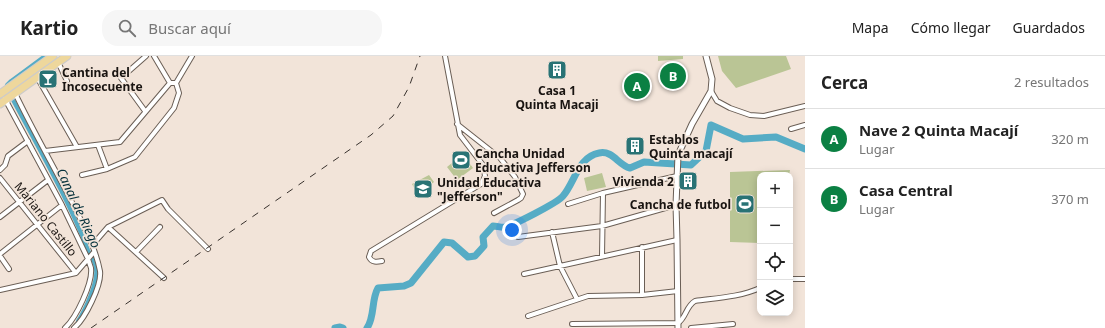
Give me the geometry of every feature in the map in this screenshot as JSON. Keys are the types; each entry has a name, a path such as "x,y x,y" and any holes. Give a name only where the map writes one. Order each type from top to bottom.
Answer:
{"main road":[{"path":"1,93 53,56"},
{"path":"3,102 67,56"}],"street":[{"path":"145,111 121,78 146,56"},
{"path":"154,56 170,83"},
{"path":"82,175 107,169 135,158 174,108 179,93 176,83 192,56"},
{"path":"382,261 372,261 369,257 371,251 481,184 485,176 483,165 460,134 445,56"},
{"path":"678,326 676,205 678,155 692,124 711,91 712,79 706,56"},
{"path":"58,62 67,81"},
{"path":"37,77 77,147"},
{"path":"45,151 98,145 122,140 170,83 176,83"},
{"path":"711,91 717,101 730,108 750,115 764,116 805,106"},
{"path":"1,93 3,102 28,141 62,205 91,268 88,286 73,318 65,328"},
{"path":"15,93 70,199 93,250 100,272 100,280 87,309 79,324 74,328"},
{"path":"457,124 500,158 515,177 523,194 521,198 494,213"},
{"path":"791,129 805,125"},
{"path":"0,170 5,164 8,156 28,141"},
{"path":"98,145 107,169"},
{"path":"568,204 603,192 677,176"},
{"name":"Mariano Castillo","path":"0,178 76,273"},
{"path":"0,217 48,180"},
{"path":"602,256 603,192"},
{"path":"0,290 76,273 88,259 95,242 108,227 162,200 208,249"},
{"path":"9,269 0,255 62,205"},
{"path":"518,237 602,226 676,205"},
{"path":"108,227 164,278"},
{"path":"136,252 160,227"},
{"path":"552,232 560,266 577,299"},
{"path":"524,274 677,240"},
{"path":"642,247 642,294"},
{"path":"793,279 805,279"},
{"path":"678,326 691,304 695,301 738,295 757,290"},
{"path":"528,316 588,296 678,291"},
{"path":"572,324 611,326 678,326"},
{"path":"691,328 733,324"}],"green space":[{"path":"658,56 683,56 683,59 658,61"},
{"path":"718,56 786,56 791,69 736,88 722,71"},
{"name":"Cancha Unidad Educativa Jefferson","path":"463,154 473,168 457,180 447,167"},
{"name":"Cancha de futbol","path":"790,170 790,172 757,172 757,243 730,242 730,172"},
{"path":"602,173 606,187 587,191 584,178"},
{"path":"429,175 434,182 418,195 412,184"}],"waterway":[{"name":"Canal de Riego","path":"7,85 45,56"},
{"name":"Canal de Riego","path":"13,100 62,193 96,267 93,289 78,321"},
{"path":"367,328 371,319 374,298 378,288 404,286 411,283 444,242 452,243 468,257 475,256 484,246 483,237 493,226 504,227 510,225 526,218 563,196 586,159 592,155 599,153 608,154 630,168 644,162 691,165 706,151 711,125 743,139 776,137 805,149"},
{"path":"335,328 343,328"}],"railway":[{"path":"91,328 371,135 393,116 409,87 420,56"}],"place":[{"name":"Casa 1 Quinta Macaji","path":"557,70"},
{"name":"Casa Central","path":"673,76"},
{"name":"Cantina del Incosecuente","path":"48,79"},
{"name":"Nave 2 Quinta Macají","path":"637,86"},
{"name":"Establos Quinta macají","path":"635,146"},
{"name":"Cancha Unidad Educativa Jefferson","path":"461,160"},
{"name":"Vivienda 2","path":"688,181"},
{"name":"Unidad Educativa \"Jefferson\"","path":"423,189"},
{"name":"Cancha de futbol","path":"745,204"}]}
